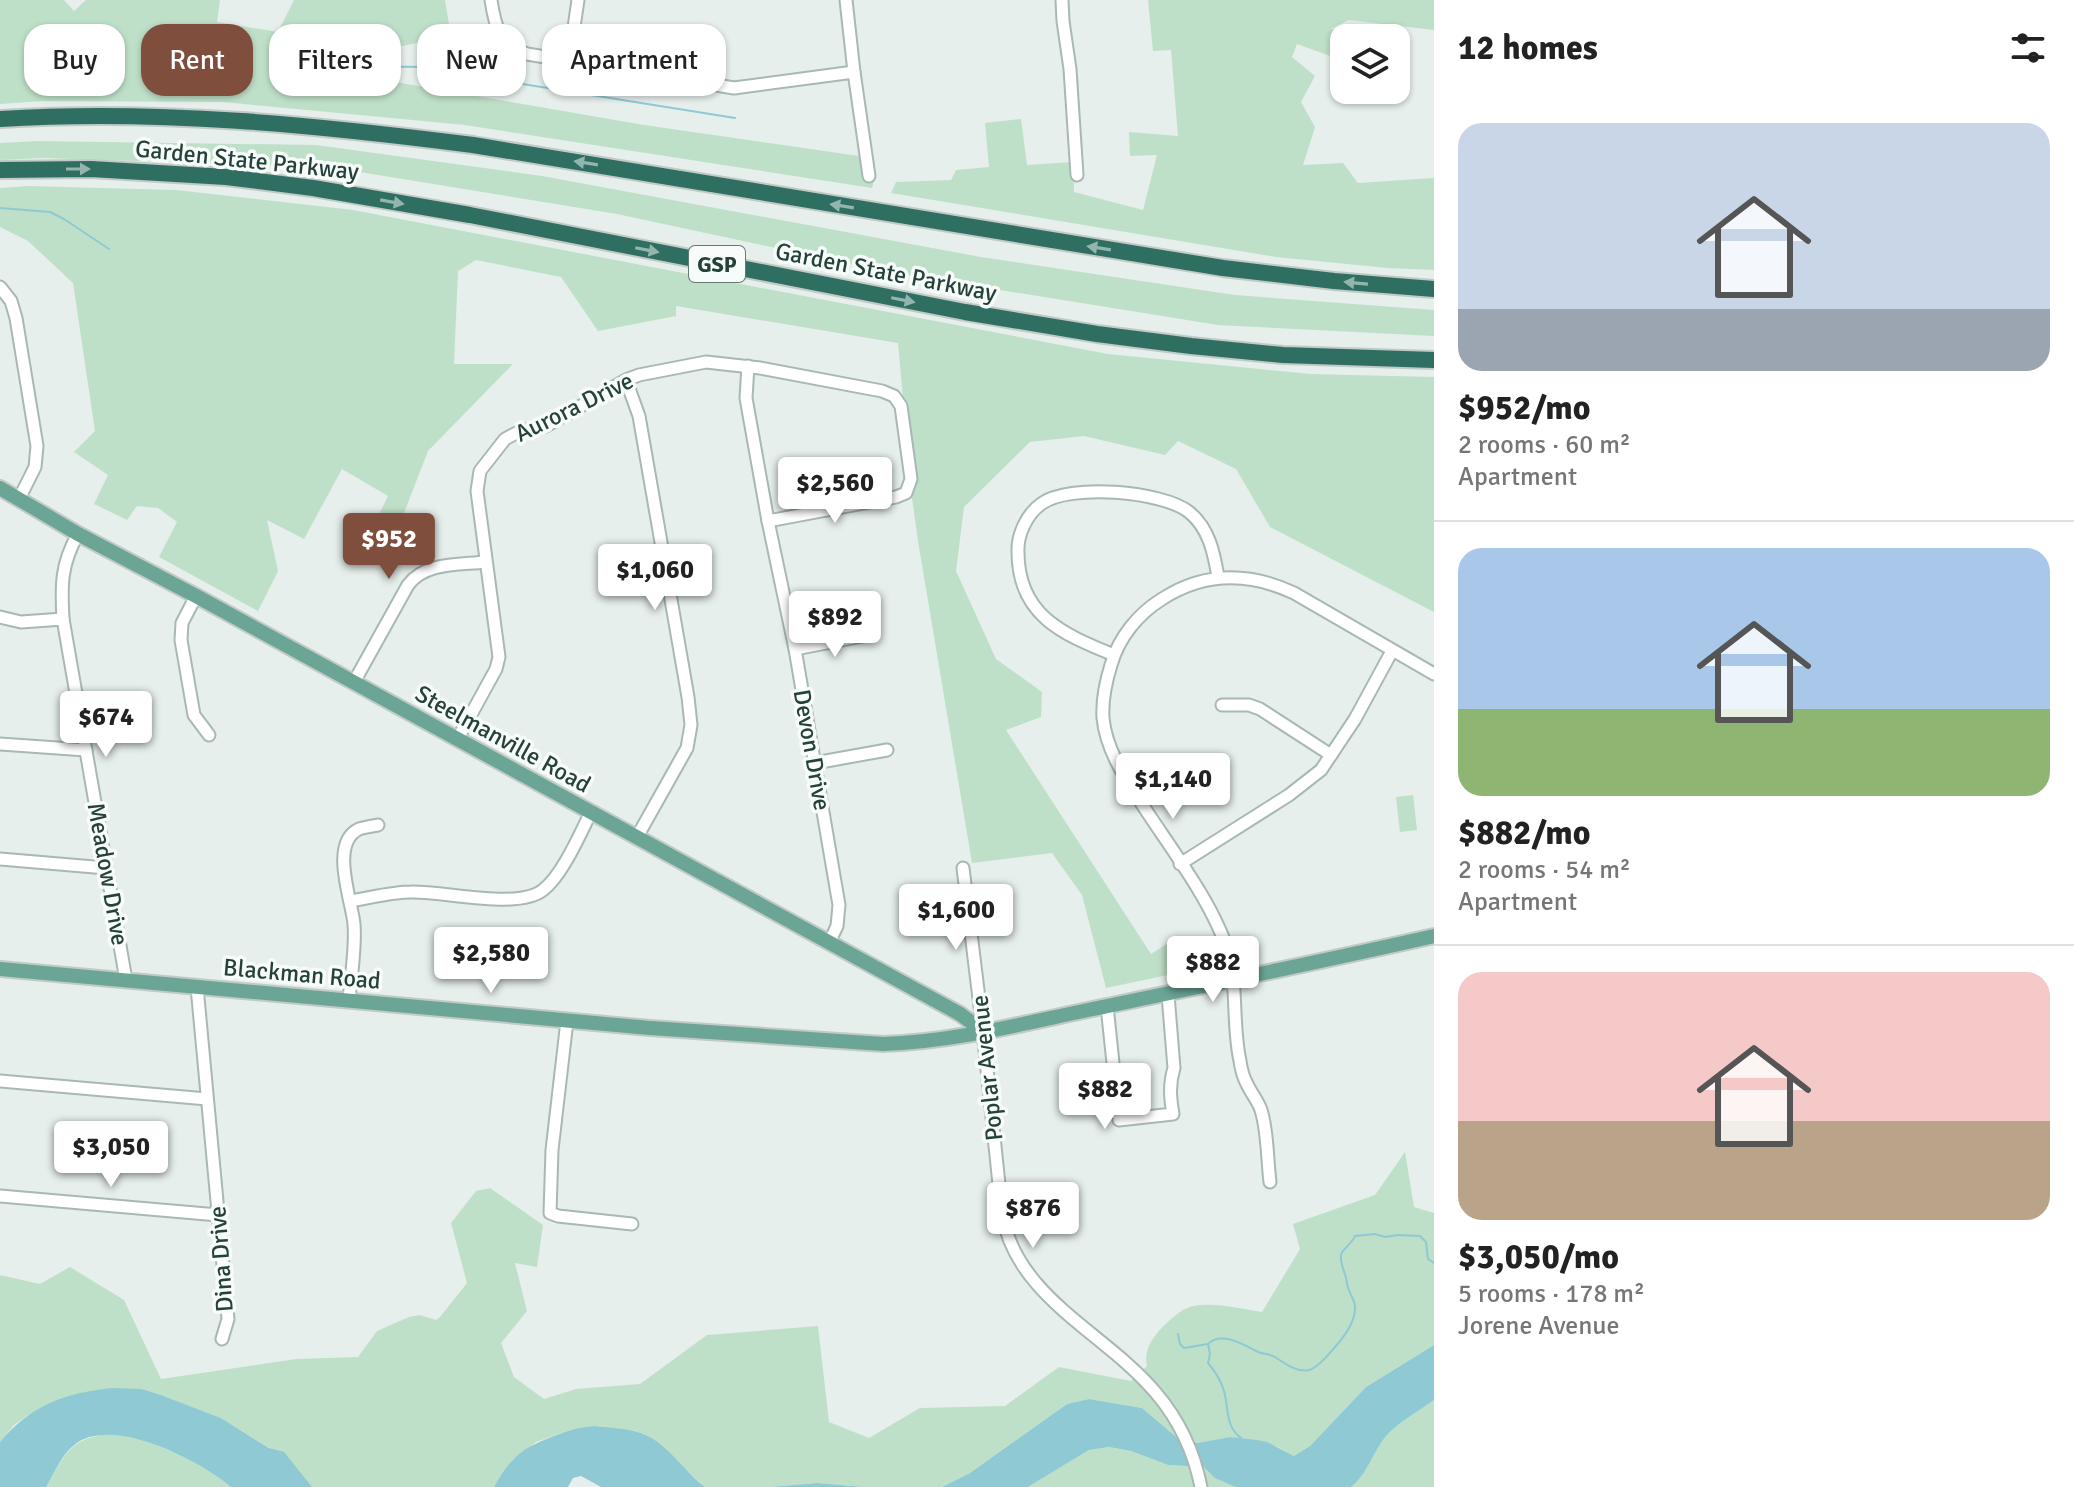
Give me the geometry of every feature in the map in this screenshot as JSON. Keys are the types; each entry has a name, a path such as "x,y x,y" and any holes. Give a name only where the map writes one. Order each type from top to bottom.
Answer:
{"highway":[{"name":"Garden State Parkway","path":"0,119 167,117 363,130 473,145 1223,268 1434,289"},
{"name":"Garden State Parkway","path":"0,170 91,169 226,177 299,186 470,215 1072,331 1283,355 1434,360"}],"main road":[{"name":"Steelmanville Road","path":"0,488 78,534 960,1014 983,1031"},
{"name":"Blackman Road","path":"0,969 567,1021 870,1044 914,1042 983,1031 1168,995 1434,936"}],"street":[{"path":"491,0 497,29 509,45 527,54 542,56"},
{"path":"574,24 578,0"},
{"path":"846,0 869,176"},
{"path":"1062,0 1077,175"},
{"path":"726,87 854,72"},
{"path":"0,287 11,301 16,318 37,446 35,467 19,499"},
{"name":"Aurora Drive","path":"457,740 496,669 499,657 477,491 480,471 505,439 520,431 546,426 639,375 706,362 748,366 882,391 896,397 901,406 911,480 906,493 768,521"},
{"name":"Devon Drive","path":"748,366 746,398 795,649 839,905 837,926 829,943"},
{"path":"626,380 639,416 691,725 687,748 637,837"},
{"path":"1114,655 1060,630 1038,613 1027,597 1020,576 1017,546 1029,517 1040,504 1066,494 1098,492 1162,499 1180,506 1191,513 1209,537 1218,577"},
{"name":"Meadow Drive","path":"78,534 64,561 63,619 126,980"},
{"path":"354,682 414,577 430,569 485,562"},
{"path":"1270,1182 1260,1107 1245,1080 1239,1059 1233,981 1222,935 1123,774 1107,737 1103,718 1104,697 1114,655 1136,620 1180,589 1218,577 1253,578 1294,593 1434,674"},
{"path":"196,596 182,623 181,640 194,715 209,735"},
{"path":"0,617 21,622 63,619"},
{"path":"795,649 868,635"},
{"path":"1180,864 1309,781 1321,770 1355,719 1392,651"},
{"path":"1222,705 1249,705 1260,709 1331,755"},
{"path":"0,744 86,750"},
{"path":"815,763 887,750"},
{"path":"350,901 413,892 511,900 534,896 557,875 591,812"},
{"path":"349,1000 355,934 344,863 347,843 357,831 378,825"},
{"path":"0,859 106,868"},
{"name":"Poplar Avenue","path":"963,868 1007,1236 1033,1281 1140,1376 1157,1395 1174,1418 1193,1456 1201,1485"},
{"name":"Dina Drive","path":"197,987 228,1319 222,1339"},
{"path":"1107,1006 1119,1120 1173,1114 1169,1090 1174,1068 1168,995"},
{"path":"567,1021 552,1150 550,1213 632,1224"},
{"path":"0,1081 207,1099"},
{"path":"0,1196 218,1215"}],"green space":[{"path":"0,0 64,0 74,11 86,0 220,0 217,22 229,24 141,24 141,96 253,96 253,28 269,31 269,96 401,96 401,83 417,86 417,96 476,96 644,125 866,157 876,174 872,188 465,125 223,102 44,101 0,104"},
{"path":"294,0 445,0 449,24 417,24 417,43 401,46 401,24 282,24"},
{"path":"1148,0 1434,0 1434,30 1410,27 1410,24 1349,20 1330,24 1330,56 1297,44 1292,57 1315,76 1301,102 1315,127 1303,165 1343,163 1358,183 1434,178 1434,270 1276,257 891,193 896,182 951,180 956,170 989,167 985,123 1021,119 1027,165 1073,162 1074,192 1143,210 1157,155 1130,156 1129,132 1178,136 1171,50 1153,51"},
{"path":"0,143 316,145 542,176 981,257 1235,295 1434,310 1434,336 1218,325 888,272 617,214 329,167 42,158 0,160"},
{"path":"0,188 176,190 353,210 1108,354 1310,374 1434,377 1434,612 1270,527 1236,469 1178,441 1165,455 1084,436 1030,442 964,507 956,571 996,659 1042,692 1041,717 1006,730 1151,954 1176,938 1187,971 1106,988 1082,895 1052,853 972,863 918,541 898,343 676,306 676,316 598,331 561,277 476,260 458,271 454,364 513,364 428,451 387,557 363,547 388,496 342,469 304,539 267,520 278,571 258,611 159,557 177,522 158,508 137,506 127,520 94,504 108,475 74,452 95,431 73,283 28,241 0,227"},
{"path":"1413,795 1417,830 1400,832 1396,797"},
{"path":"1405,1152 1414,1207 1434,1213 1434,1345 1366,1387 1310,1446 1294,1456 1278,1447 1230,1437 1197,1443 1181,1441 1142,1408 1089,1399 1067,1404 970,1473 942,1487 865,1487 817,1483 705,1487 647,1435 595,1426 536,1442 513,1459 494,1487 312,1487 276,1452 221,1418 142,1389 30,1414 14,1425 0,1442 0,1275 40,1284 70,1267 124,1300 161,1379 296,1359 358,1357 377,1331 409,1317 420,1315 436,1320 467,1283 451,1223 476,1191 490,1188 543,1225 537,1267 515,1263 527,1311 501,1343 514,1377 544,1399 576,1389 640,1384 707,1335 818,1326 829,1422 869,1438 920,1408 1005,1406 1059,1367 1131,1381 1147,1366 1147,1352 1155,1336 1187,1308 1214,1305 1262,1312 1300,1249 1293,1224 1375,1195"},
{"path":"1434,1400 1434,1487 1351,1487 1362,1476 1387,1435"},
{"path":"108,1434 139,1440 173,1452 205,1468 231,1487 46,1487 63,1458 76,1445"},
{"path":"1109,1447 1131,1451 1168,1465 1204,1467 1236,1487 1028,1487 1089,1450"}],"water":[{"path":"1434,1345 1434,1400 1387,1435 1362,1476 1351,1487 1236,1487 1215,1478 1204,1467 1168,1465 1131,1451 1109,1447 1089,1450 1028,1487 942,1487 970,1473 1067,1404 1089,1399 1142,1408 1181,1441 1197,1443 1230,1437 1257,1440 1294,1456 1310,1446 1366,1387"},
{"path":"112,1388 142,1389 221,1418 269,1448 284,1452 312,1487 231,1487 198,1465 154,1444 109,1435 89,1437 73,1446 46,1487 0,1487 0,1442 12,1429 50,1403 79,1393"},
{"path":"595,1426 646,1435 663,1446 705,1487 601,1487 581,1476 573,1478 568,1487 494,1487 507,1467 527,1448 566,1432"},
{"path":"817,1483 865,1487 770,1487"}],"waterway":[{"path":"401,67 462,70 510,82 735,118"},
{"path":"0,208 50,212 109,249"},
{"path":"1178,1334 1184,1348 1226,1339 1273,1356 1295,1369 1309,1370 1332,1350 1353,1320 1355,1305 1341,1258 1355,1236 1420,1236 1426,1242 1428,1259 1434,1263"},
{"path":"1208,1344 1208,1363 1223,1387 1232,1428 1241,1438"}]}
